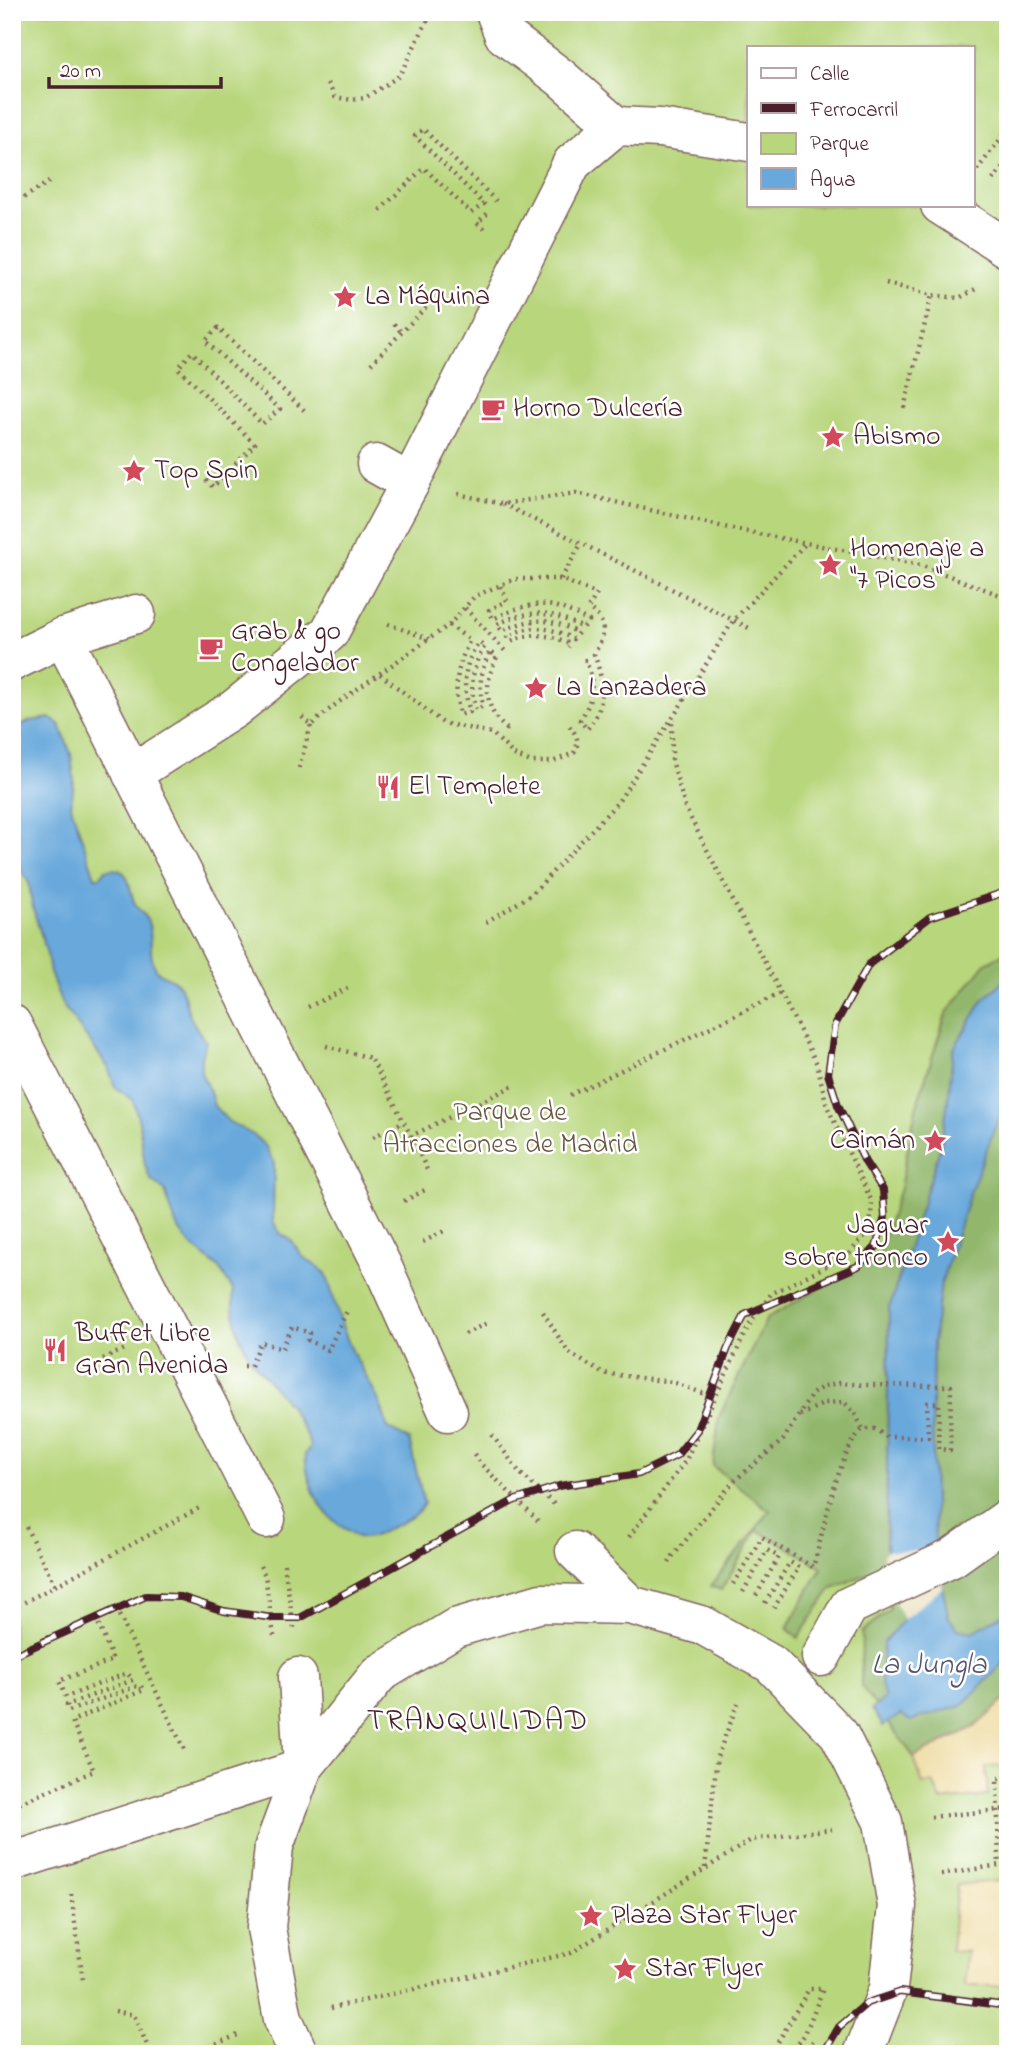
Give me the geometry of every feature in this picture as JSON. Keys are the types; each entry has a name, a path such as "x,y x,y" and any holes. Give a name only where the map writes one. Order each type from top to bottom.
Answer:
{"street":[{"path":"495,12 504,35 560,77 616,126 660,128 747,142"},
{"path":"132,774 234,709 329,633 410,483 572,163 616,126"},
{"path":"942,206 1008,250"},
{"path":"376,464 410,483"},
{"path":"12,662 63,637 136,614"},
{"path":"63,637 390,1282 448,1412"},
{"path":"12,1024 265,1519"},
{"path":"821,1657 849,1606 952,1558 1008,1518"},
{"path":"575,1551 638,1608"},
{"path":"299,2054 283,2019 266,1928 274,1846 303,1768 379,1674 455,1628 541,1603 638,1608 704,1626 760,1657 839,1734 883,1822 897,1906 888,1989 863,2054"},
{"path":"298,1677 303,1768"},
{"path":"12,1862 303,1768"}],"path":[{"path":"328,83 335,97 352,100 365,97 399,76 432,12"},
{"path":"380,210 424,168 471,213 484,204 415,136 424,129 499,204 477,223 520,263"},
{"path":"974,175 1008,129"},
{"path":"12,205 49,182"},
{"path":"886,283 932,295 959,298 984,285"},
{"path":"904,408 932,295"},
{"path":"371,364 431,302"},
{"path":"394,324 402,332"},
{"path":"206,480 213,487 255,444 178,368 192,352 262,424 280,409 205,341 218,328 306,412"},
{"path":"410,483 502,504 751,629"},
{"path":"502,504 576,493 733,529 920,565 1008,598"},
{"path":"486,922 531,895 618,802 733,621 807,542"},
{"path":"561,579 581,544"},
{"path":"299,768 311,725 450,625 475,596 515,579 561,579 597,594 588,608 599,615 604,626 601,643 594,654 601,673 602,695 597,718 587,729 580,720 589,707 591,672 585,660 580,663"},
{"path":"501,586 507,601 489,610 493,619 517,607 541,604 562,606 589,621 583,628 562,617 541,612 518,615 497,624 502,631 520,622 560,622 578,633 573,639 558,631 539,627 520,629 508,637 511,642 530,636 552,637 570,644 568,647"},
{"path":"465,608 506,652"},
{"path":"450,625 470,640 460,659 455,679 460,715 470,712 465,695 464,675 479,642 485,646 477,659 473,676 471,695 476,710 483,706 479,688 481,669 490,651 497,657 490,671 486,690 497,718 508,729 510,725"},
{"path":"380,674 443,723 492,733 514,755 531,762 552,762 574,753 578,745 577,734 567,723"},
{"path":"266,682 311,725"},
{"path":"638,1608 624,1545 686,1460 748,1327 771,1294 848,1255 870,1230 872,1202 827,1106 817,1064 685,807 672,760 672,719"},
{"path":"570,1095 780,993"},
{"path":"371,1058 429,1174"},
{"path":"411,1136 513,1086"},
{"path":"240,1366 251,1366 261,1342 282,1349 292,1327 310,1333 308,1340 328,1350 350,1304"},
{"path":"543,1312 568,1352 602,1373 673,1382 709,1396"},
{"path":"103,1359 134,1345"},
{"path":"638,1608 673,1556 733,1482 783,1440 812,1394 824,1386 840,1382 951,1386 950,1450 938,1449 939,1403 927,1403 928,1437 887,1437 875,1429 863,1429 853,1437 839,1474 813,1567 762,1537 730,1587 742,1594 768,1550 779,1557 754,1600 764,1605 790,1562 799,1567 740,1697 717,1757 705,1869"},
{"path":"799,1416 825,1403 844,1402 854,1412 863,1429"},
{"path":"448,1412 479,1462 528,1513 575,1551"},
{"path":"487,1429 520,1473 556,1505 559,1514"},
{"path":"12,1609 247,1482"},
{"path":"265,1519 284,1563 295,1632 298,1677"},
{"path":"26,1527 55,1586"},
{"path":"259,1563 265,1575 274,1637"},
{"path":"116,1609 209,1798"},
{"path":"12,1806 94,1771 72,1721 144,1690 140,1685 69,1711 67,1705 133,1680 127,1672 66,1697 59,1681 113,1660 96,1618"},
{"path":"894,1884 999,1865 997,1778 1008,1777"},
{"path":"283,2019 571,1953 751,1840 1008,1809"},
{"path":"65,1845 83,1980"},
{"path":"771,2054 810,1989 823,1989 805,2034 791,2054"},
{"path":"115,2011 134,2015 151,2054"}],"green space":[{"name":"Parque de Atracciones de Madrid","path":"12,12 1008,12 1008,2054 12,2054"},
{"path":"1008,951 1008,1697 975,1727 914,1757 861,1686 862,1632 890,1609 875,1570 831,1589 798,1638 787,1628 822,1567 757,1530 721,1590 711,1586 770,1511 713,1466 719,1417 767,1318 878,1255 900,1188 916,1108 946,1014 986,963"}],"sand":[{"path":"1008,1697 1008,1766 986,1767 988,1796 941,1801 933,1782 923,1785 914,1757 975,1727"},
{"path":"1008,1880 1008,1986 965,1986 967,1951 951,1951 957,1885"}],"water":[{"path":"50,718 60,725 71,754 74,780 71,806 95,877 100,877 105,870 114,869 125,874 128,879 135,904 148,922 153,964 158,972 181,987 191,1018 206,1042 201,1058 201,1073 214,1106 228,1121 255,1136 266,1147 274,1163 273,1222 302,1256 326,1273 346,1337 376,1396 387,1427 409,1440 424,1504 418,1512 403,1522 372,1536 358,1537 339,1525 317,1499 306,1466 305,1454 310,1447 307,1436 289,1405 250,1358 239,1335 233,1308 233,1290 219,1268 189,1243 176,1225 165,1191 150,1179 145,1165 133,1100 115,1087 108,1067 62,1004 50,973 29,883 12,855 12,731 30,721"},
{"name":"La Jungla","path":"1008,977 1008,1059 1004,1067 1000,1114 970,1193 941,1284 933,1344 932,1409 935,1544 948,1616 957,1629 973,1632 1008,1611 1008,1659 961,1706 910,1721 901,1714 883,1726 872,1709 885,1699 881,1684 883,1643 903,1620 886,1551 889,1309 941,1145 953,1050 983,1000"}],"pier":[{"path":"886,1551 936,1551 943,1587 903,1620 894,1600 883,1555"}],"railway":[{"path":"12,1656 146,1596 181,1597 224,1611 273,1618 300,1618 513,1501 559,1486 639,1474 677,1455 697,1430 728,1348 745,1315 858,1266 876,1247 885,1217 883,1190 865,1162 838,1105 828,1074 835,1025 869,964 930,917 1008,891"},
{"path":"823,2054 839,2027 867,2003 900,1992 1008,2006"}],"place":[{"name":"La Máquina","path":"345,297"},
{"name":"Horno Dulcería","path":"493,409"},
{"name":"Abismo","path":"833,437"},
{"name":"Top Spin","path":"134,471"},
{"name":"Homenaje a \"7 Picos\"","path":"830,565"},
{"name":"Grab & go Congelador","path":"211,648"},
{"name":"La Lanzadera","path":"536,688"},
{"name":"El Templete","path":"388,787"},
{"name":"Caimán","path":"935,1141"},
{"name":"Jaguar sobre tronco","path":"948,1242"},
{"name":"Buffet Libre Gran Avenida","path":"55,1350"},
{"name":"Plaza Star Flyer","path":"591,1916"},
{"name":"Star Flyer","path":"625,1969"}],"district":[{"name":"TRANQUILIDAD","path":"478,1722"}]}
